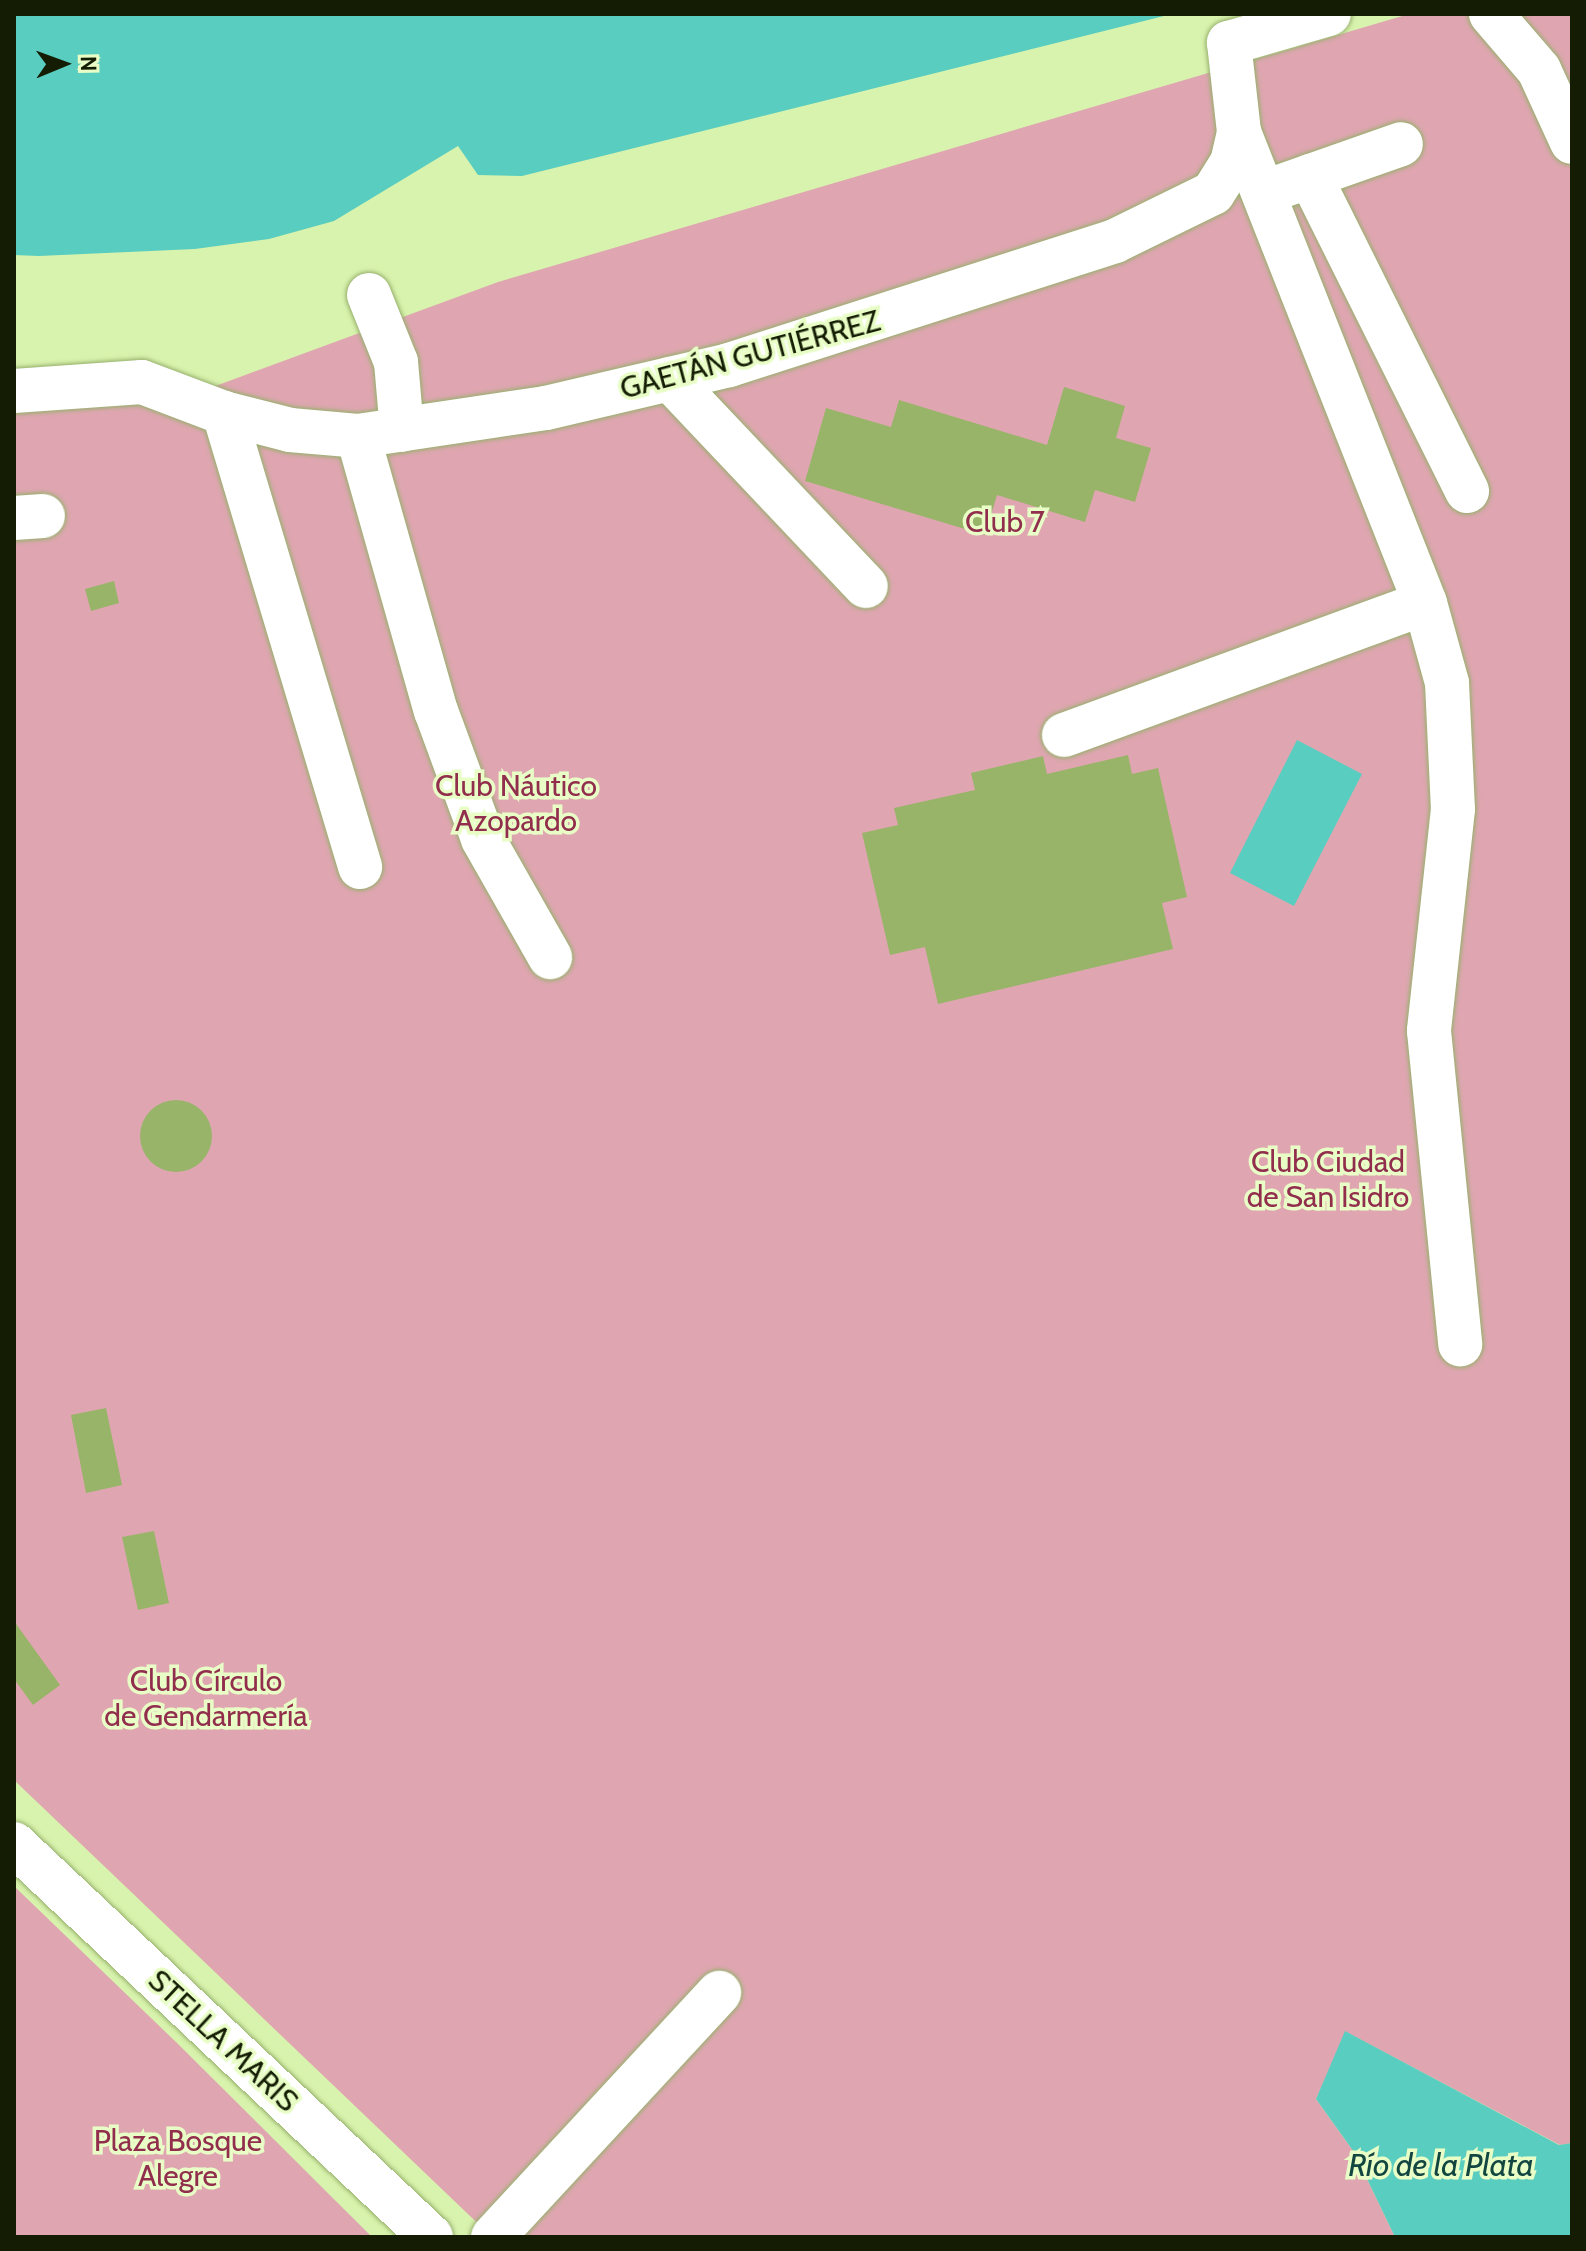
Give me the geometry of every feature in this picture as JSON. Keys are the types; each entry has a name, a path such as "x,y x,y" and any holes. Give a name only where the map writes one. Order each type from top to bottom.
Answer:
{"street":[{"name":"GAETÁN GUTIÉRREZ","path":"14,391 142,382 224,413 290,430 358,436 546,408 670,379 854,328 1115,241 1213,193 1232,163 1239,132 1229,43 1329,14"},
{"path":"1491,14 1539,70 1572,142"},
{"path":"1239,132 1425,603 1447,683 1453,809 1429,1031 1460,1344"},
{"path":"1261,194 1401,144"},
{"path":"1310,176 1467,491"},
{"path":"369,295 396,362 402,430"},
{"path":"670,379 866,586"},
{"path":"224,413 360,867"},
{"path":"358,436 436,711 472,810 550,957"},
{"path":"1064,735 1425,603"},
{"name":"STELLA MARIS","path":"14,1844 431,2237"},
{"path":"493,2237 719,1993"}],"green space":[{"path":"1409,14 1572,14 1572,2143 1560,2145 1346,2032 1316,2099 1354,2152 1395,2237 492,2237 14,1780 14,411 191,395 498,282"},
{"name":"Plaza Bosque Alegre","path":"14,1886 177,2043 372,2237 14,2237"}],"water":[{"path":"14,14 1172,14 522,176 478,175 458,146 334,221 269,239 195,249 39,256 14,255"},
{"path":"1297,740 1362,774 1294,906 1230,873"},
{"name":"Río de la Plata","path":"1345,2031 1559,2145 1572,2143 1572,2237 1395,2237 1354,2152 1316,2099"}],"building":[{"path":"1064,387 1125,406 1116,438 1151,448 1135,502 1095,490 1085,522 997,495 985,535 805,481 826,408 891,427 899,400 1047,445"},
{"path":"114,581 119,603 91,611 85,589"},
{"path":"1128,755 1132,774 1158,768 1187,897 1162,903 1173,949 938,1004 925,947 890,955 862,833 898,825 894,808 975,790 971,773 1043,756 1047,774"},
{"path":"183,1100 202,1110 210,1122 210,1150 202,1162 190,1170 169,1172 150,1162 142,1150 140,1129 150,1110 162,1102"},
{"path":"106,1408 122,1485 86,1493 71,1415"},
{"path":"154,1531 169,1603 138,1610 122,1537"},
{"path":"14,1621 60,1685 33,1705 14,1679"}],"park label":[{"name":"Club 7","path":"1005,522"},
{"name":"Club Náutico Azopardo","path":"516,803"},
{"name":"Club Ciudad de San Isidro","path":"1328,1179"},
{"name":"Club Círculo de Gendarmería","path":"206,1698"}]}
